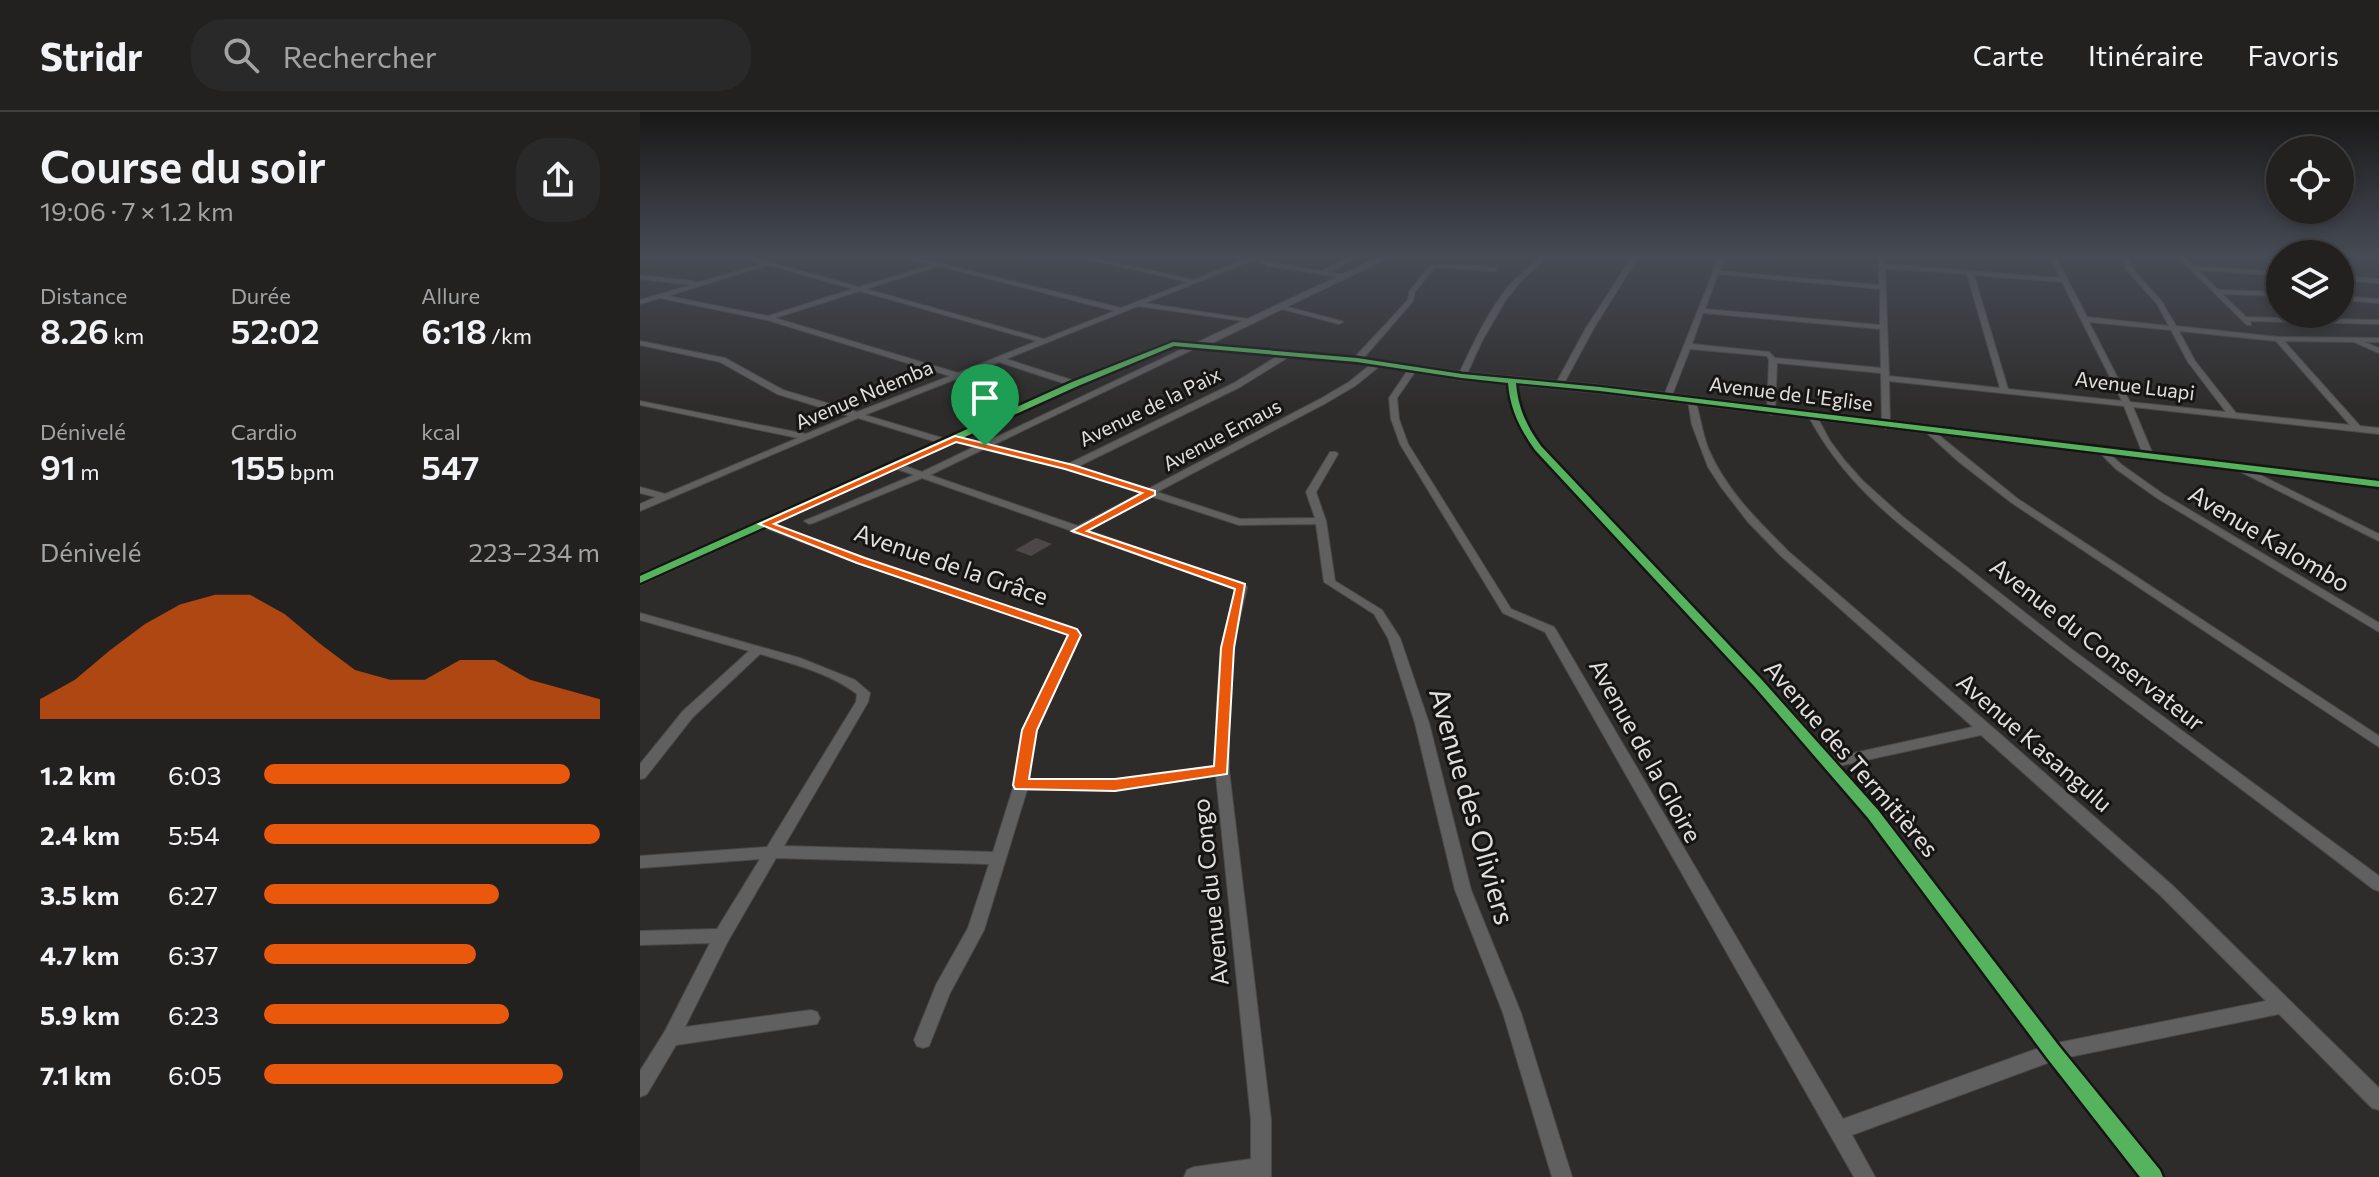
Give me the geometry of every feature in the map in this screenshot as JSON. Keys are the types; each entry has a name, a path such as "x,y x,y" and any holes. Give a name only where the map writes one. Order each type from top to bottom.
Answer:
{"street":[{"path":"713,307 768,318 957,375"},
{"path":"768,318 803,307"},
{"path":"921,307 1044,341"},
{"path":"1107,307 1120,310"},
{"name":"Avenue Ndemba","path":"640,508 662,496 676,495 858,415 1129,307"},
{"path":"1154,307 1248,321"},
{"path":"809,521 922,475 1280,307 1339,322"},
{"path":"1357,360 1405,307"},
{"path":"1462,376 1500,307"},
{"path":"1559,385 1604,307"},
{"path":"1667,398 1702,307"},
{"path":"1882,307 1886,426"},
{"path":"1980,307 2004,389"},
{"path":"2078,307 2128,405 2149,457"},
{"path":"2162,307 2192,362 2233,415"},
{"path":"2233,307 2262,338"},
{"path":"1700,311 1883,327"},
{"path":"2084,319 2262,338 2379,340"},
{"path":"2245,319 2379,322"},
{"path":"2278,339 2357,428"},
{"path":"2351,339 2379,351"},
{"path":"640,343 722,360 780,392 951,440 1069,467 1239,522 1321,521"},
{"path":"640,580 1165,345 1198,345"},
{"name":"Avenue de L'Eglise","path":"1198,345 1357,360 1462,376 1559,385 2379,484"},
{"name":"Avenue Luapi","path":"1686,346 1769,354 1773,360 2128,405 2379,431"},
{"name":"Avenue de la Paix","path":"1069,467 1237,385 1287,354"},
{"path":"999,359 1075,384"},
{"path":"1771,412 1773,360"},
{"name":"Avenue Emaus","path":"1077,531 1333,395 1378,363"},
{"name":"Avenue de la Gloire","path":"1413,369 1393,398 1395,419 1404,444 1510,614 1542,624 1550,630 1865,1177"},
{"name":"Avenue des Termitières","path":"1512,381 1512,397 1520,418 1544,459 1569,479 1829,763 1913,863 2053,1052 2153,1177"},
{"name":"Avenue Kasangulu","path":"1692,401 1695,425 1716,475 1738,506 1785,554 2166,890 2379,1101"},
{"path":"640,403 808,437"},
{"name":"Avenue du Conservateur","path":"1813,417 1824,442 1857,484 2101,680 2286,813 2379,885"},
{"path":"1931,432 2015,501 2379,742"},
{"name":"Avenue Kalombo","path":"2103,451 2119,467 2160,496 2379,628"},
{"name":"Avenue des Oliviers","path":"1333,454 1311,492 1321,521 1330,582 1378,612 1394,638 1422,723 1463,890 1512,1013 1562,1177"},
{"name":"Avenue du Congo","path":"894,465 1241,587 1227,648 1222,770 1261,1120 1261,1173"},
{"path":"2240,468 2379,538"},
{"path":"640,490 662,496"},
{"name":"Avenue de la Grâce","path":"764,524 861,561 1073,632 1074,635 1029,730 1021,785 976,930 942,990 923,1040"},
{"path":"640,616 822,669 859,685 864,693 722,936 671,1037 640,1088"},
{"path":"640,774 688,714 756,651"},
{"path":"1829,763 1986,729"},
{"path":"1021,785 1115,785 1222,770"},
{"path":"640,862 772,853 999,858"},
{"path":"640,938 722,936"},
{"path":"1840,1130 2053,1052 2280,1006"},
{"path":"671,1037 811,1018"},
{"path":"1194,1177 1261,1173"}],"building":[{"path":"1036,538 1052,544 1031,556 1015,550"}],"cycle path":[{"path":"640,580 1075,384 1173,344 1357,360 1462,376 1600,389 2379,484"},
{"path":"1512,381 1513,396 1522,423 1538,448 1758,683 1873,814 2053,1052 2153,1177"}],"route":[{"path":"955,438 985,446 1069,467 1151,493 1077,531 1240,585 1227,648 1222,770 1115,785 1021,785 1029,730 1073,632 861,561 764,524 955,438"}]}
